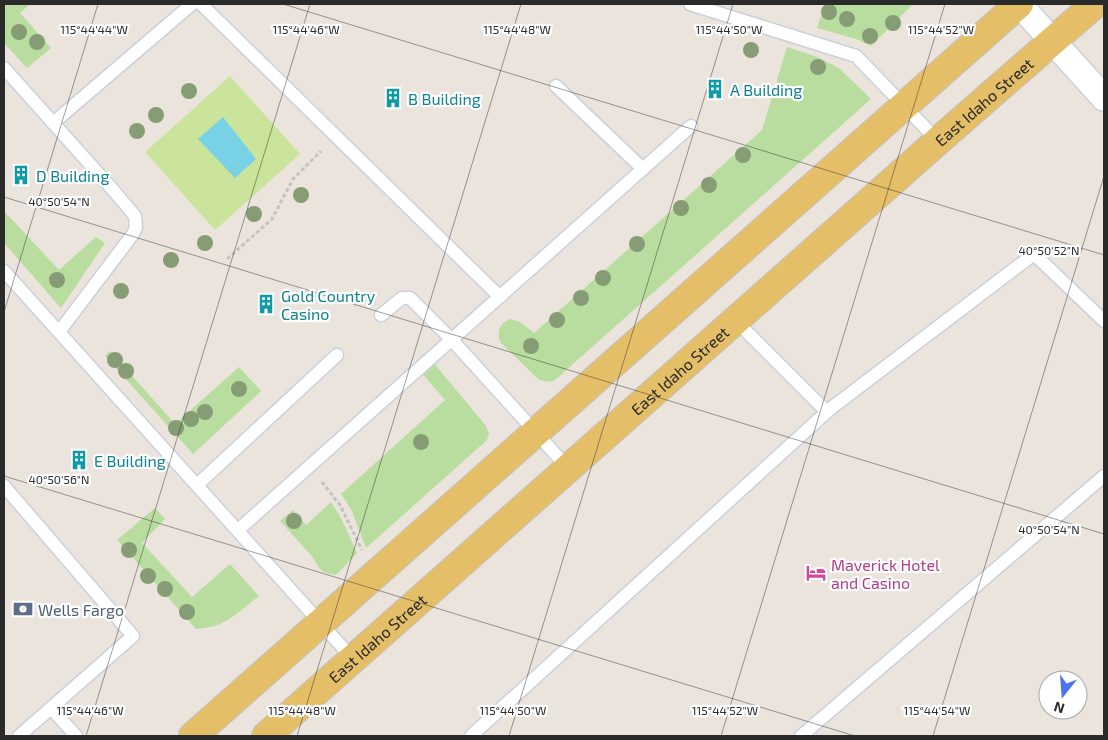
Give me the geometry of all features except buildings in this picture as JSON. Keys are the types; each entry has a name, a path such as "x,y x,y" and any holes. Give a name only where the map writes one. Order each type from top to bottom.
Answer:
{"main road":[{"path":"193,736 1019,4"},
{"name":"East Idaho Street","path":"266,736 1095,4"}],"street":[{"path":"1019,4 1104,98"}],"lane":[{"path":"53,123 192,4"},
{"path":"201,4 500,297"},
{"path":"690,4 852,53 938,141"},
{"path":"4,68 135,216 136,221 133,234 59,332"},
{"path":"556,86 643,170"},
{"path":"238,530 691,126"},
{"path":"471,736 827,412 1034,254 1104,321"},
{"path":"4,271 353,659"},
{"path":"381,315 402,298 410,298 452,340 568,468"},
{"path":"735,320 827,412"},
{"path":"197,485 338,355"},
{"path":"801,736 1104,476"},
{"path":"4,486 133,636 20,736"},
{"path":"51,708 76,736"}],"path":[{"path":"227,259 272,219 293,180 336,136"},
{"path":"309,466 340,505 364,555"}],"green space":[{"path":"4,4 30,4 20,13 51,48 27,68 4,43"},
{"path":"825,4 913,4 871,46 856,39 817,28"},
{"path":"787,47 818,57 840,69 871,99 555,380 550,382 539,380 500,342 499,331 501,326 510,319 520,322 534,333 762,130"},
{"path":"230,76 300,154 215,230 145,152"},
{"path":"4,211 59,270 96,237 105,243 61,308 4,243"},
{"path":"110,351 175,424 239,367 261,391 193,454 105,356"},
{"path":"432,361 486,426 489,434 487,440 366,548 351,509 341,494 445,400 420,371"},
{"path":"331,502 341,518 357,553 336,575 325,573 320,569 311,555 280,521 293,510 306,525"},
{"path":"155,508 165,519 142,543 192,597 230,564 259,596 223,623 196,629 117,540"}],"water":[{"path":"223,117 256,159 235,178 198,139"}],"place":[{"name":"A Building","path":"715,89"},
{"name":"B Building","path":"393,98"},
{"name":"D Building","path":"21,175"},
{"name":"Gold Country Casino","path":"266,304"},
{"name":"E Building","path":"79,460"},
{"name":"Maverick Hotel and Casino","path":"816,573"},
{"name":"Wells Fargo","path":"23,609"}]}
